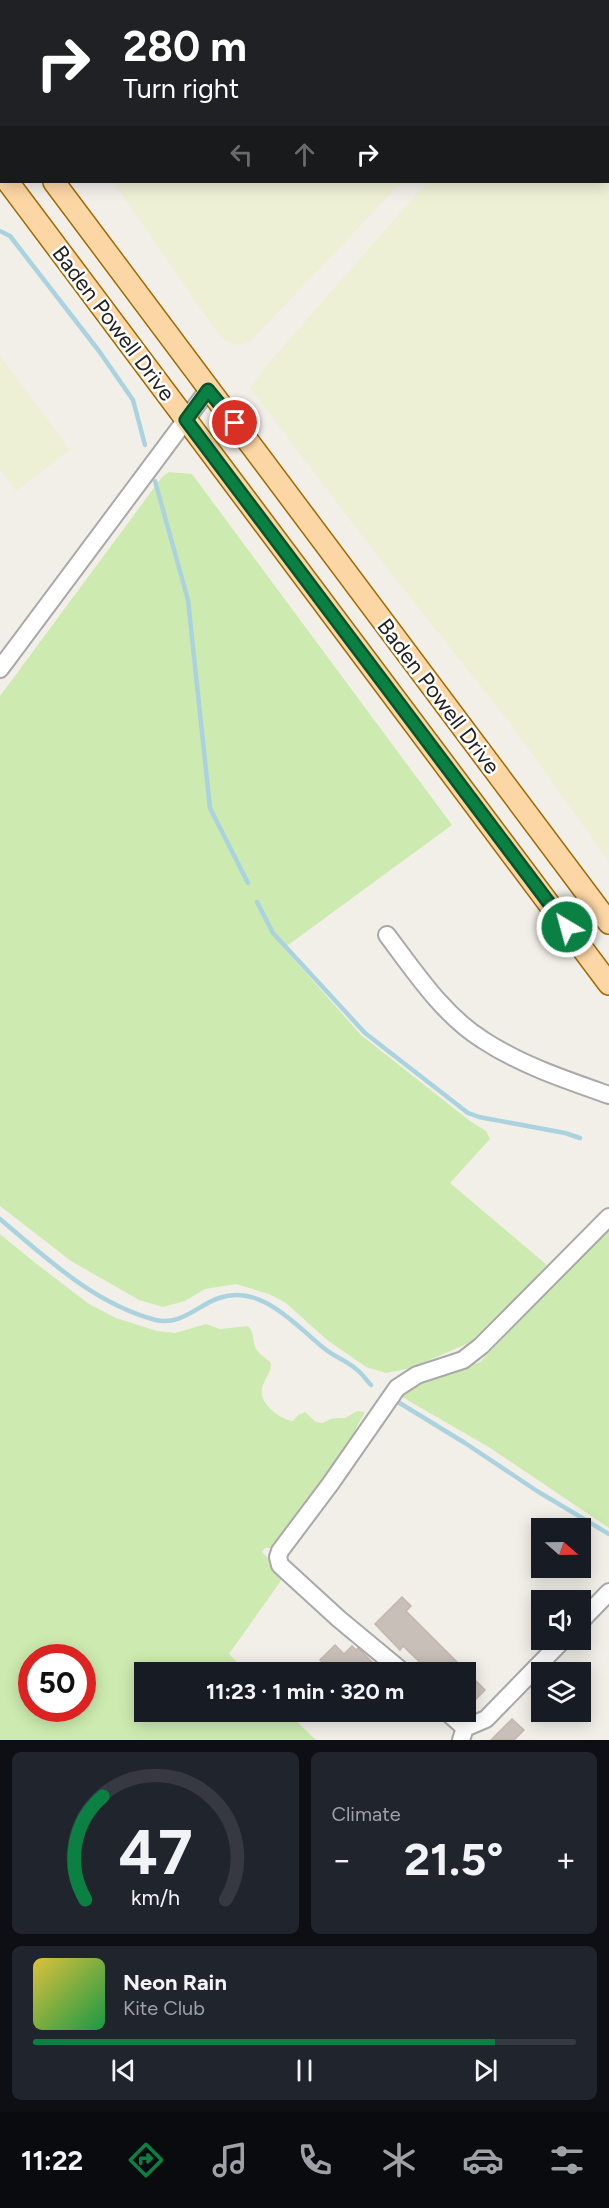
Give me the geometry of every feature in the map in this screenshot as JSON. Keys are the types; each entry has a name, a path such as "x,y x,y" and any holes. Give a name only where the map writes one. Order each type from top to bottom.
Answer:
{"main road":[{"name":"Baden Powell Drive","path":"9,183 609,984"},
{"name":"Baden Powell Drive","path":"55,183 609,923"}],"street":[{"path":"0,669 208,390"},
{"path":"387,935 429,990 460,1022 482,1040 563,1079 609,1095"},
{"path":"391,1662 339,1619 280,1565 278,1557 280,1551 331,1483 396,1388 417,1375 463,1360 481,1347 609,1217"},
{"path":"591,1611 609,1592"},
{"path":"463,1734 486,1719 553,1650"}],"green space":[{"path":"114,183 401,183 250,342 240,345 228,343 218,334"},
{"path":"426,183 609,183 609,862 509,722 371,548 250,388 264,368"},
{"path":"0,356 70,450 16,491 0,469"},
{"path":"169,472 192,474 452,825 284,948 361,1035 470,1121 486,1131 490,1139 450,1183 547,1265 471,1342 411,1368 386,1373 366,1367 327,1340 286,1303 269,1294 236,1284 205,1289 185,1301 163,1307 139,1300 71,1261 0,1206 0,696 162,477"},
{"path":"609,1228 609,1528 487,1446 402,1397 410,1389 427,1381 480,1362"},
{"path":"0,1234 89,1304 116,1318 157,1331 175,1333 206,1324 220,1329 248,1326 252,1331 256,1349 271,1363 263,1385 263,1398 270,1409 287,1420 293,1421 305,1412 316,1422 323,1423 330,1419 345,1418 357,1411 365,1412 335,1467 280,1543 272,1548 265,1548 262,1552 285,1575 229,1654 237,1662 134,1662 134,1722 297,1722 316,1740 0,1740"}],"building":[{"path":"402,1597 411,1606 406,1611 457,1662 420,1662 403,1646 400,1650 375,1624"},
{"path":"335,1645 344,1654 352,1646 356,1650 358,1648 372,1662 322,1662 320,1660"},
{"path":"476,1681 485,1690 476,1699"},
{"path":"512,1719 524,1730 514,1740 491,1740"}],"waterway":[{"path":"0,231 10,236 99,351 133,400 145,445"},
{"path":"155,481 188,600 210,808 248,883"},
{"path":"257,902 273,933 365,1033 468,1113 580,1138"},
{"path":"0,1219 92,1292 134,1313 156,1320 181,1318 211,1301 234,1295 249,1296 263,1301 290,1319 329,1352 360,1372 371,1385"},
{"path":"398,1402 609,1534"}],"route":[{"path":"235,423 208,390 186,420 567,927"}]}
